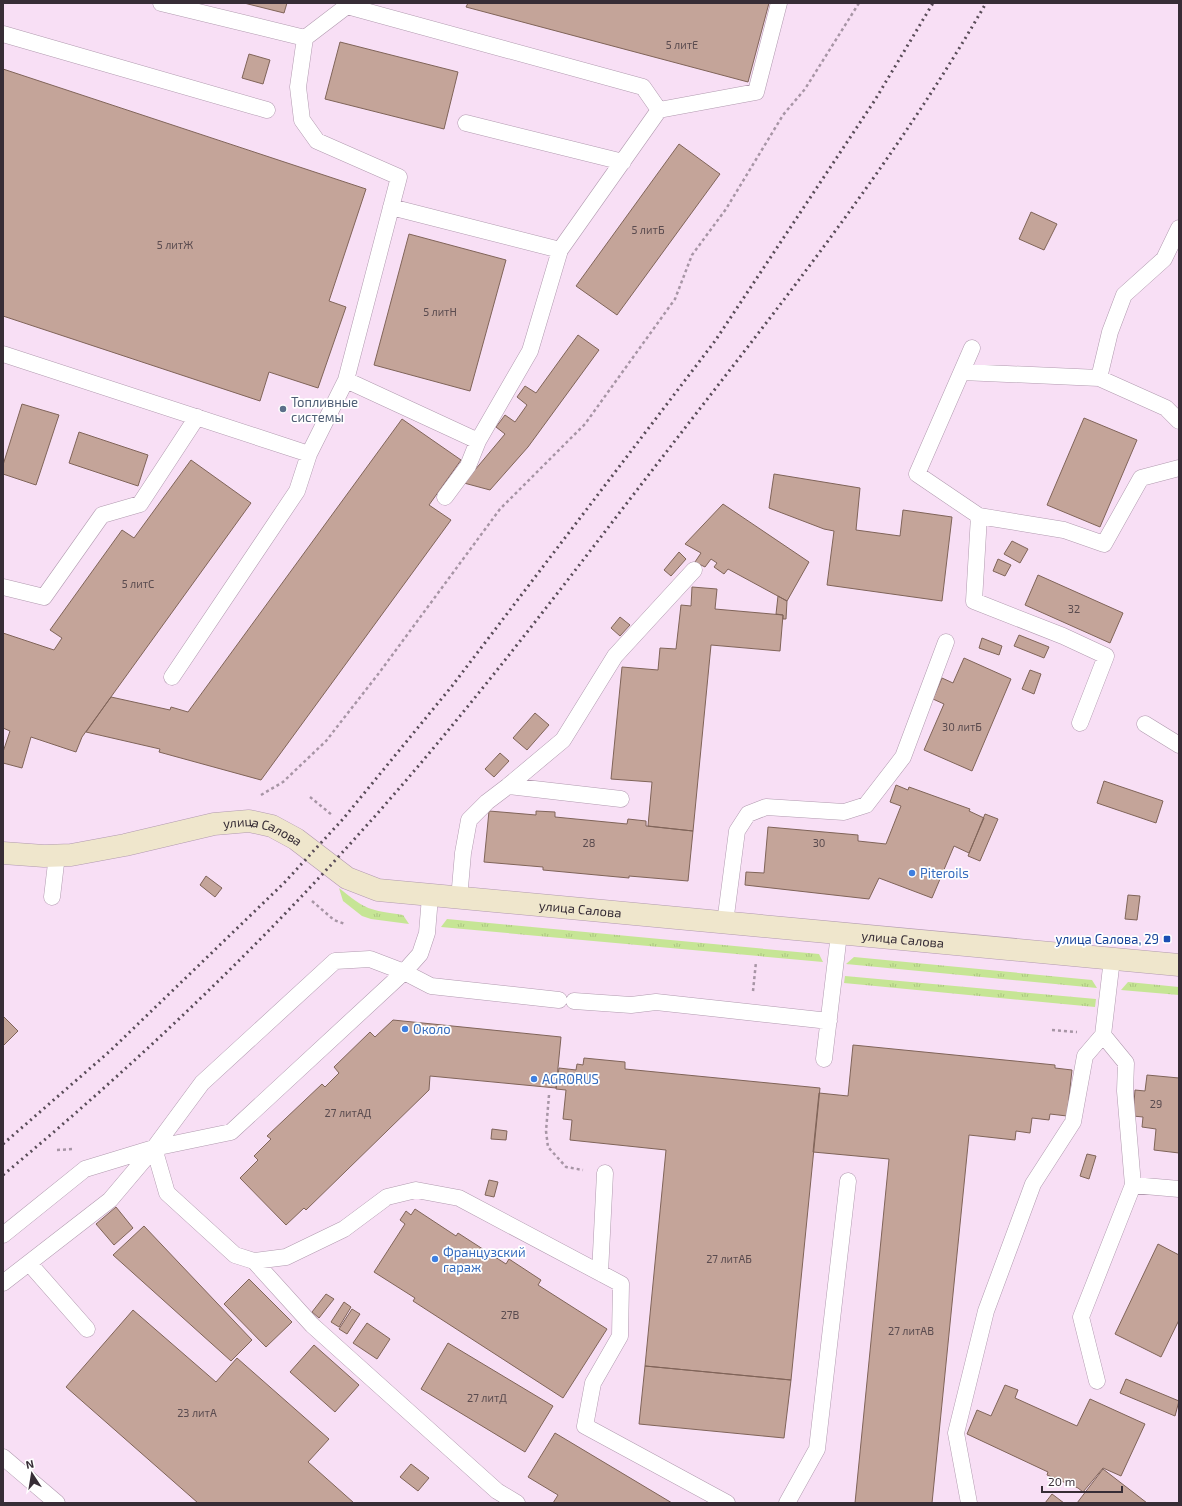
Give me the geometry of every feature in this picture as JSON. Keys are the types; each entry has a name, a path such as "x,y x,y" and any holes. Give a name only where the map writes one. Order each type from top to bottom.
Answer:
{"street":[{"name":"улица Салова","path":"3,853 44,856 57,855 125,846 214,824 250,821 272,826 296,839 347,878 378,890 725,924 1179,965"}],"lane":[{"path":"161,3 305,38"},
{"path":"445,497 468,466 478,441 530,352 560,250 659,110 756,92 779,3"},
{"path":"172,677 297,492 309,454 346,380 399,177 317,141 302,120 298,87 305,38 348,5 643,87 659,110"},
{"path":"3,34 267,110"},
{"path":"466,123 623,162"},
{"path":"391,207 560,250"},
{"path":"1099,378 1110,332 1124,295 1164,259 1179,228"},
{"path":"972,348 917,474 979,516 1064,530 1104,544 1141,478 1179,468"},
{"path":"3,354 309,454"},
{"path":"962,372 1099,378 1166,408 1179,421"},
{"path":"346,380 478,441"},
{"path":"3,587 44,597 102,515 140,504 197,417"},
{"path":"979,516 974,601 1064,636 1106,656 1080,723"},
{"path":"459,899 463,853 469,820 487,802 563,740 615,656 694,570"},
{"path":"725,924 737,831 748,814 766,807 844,812 866,805 903,757 946,642"},
{"path":"1145,724 1179,745"},
{"path":"508,786 621,799"},
{"path":"52,897 57,855"},
{"path":"3,1235 85,1169 154,1148 231,1132 404,972 420,954 427,933 430,896"},
{"path":"824,1059 839,934"},
{"path":"3,1283 110,1200 154,1148 202,1083 335,961 370,959 404,972 431,986 566,1001 631,1005 656,1002 829,1021"},
{"path":"969,1503 956,1433 986,1311 1033,1184 1074,1122 1084,1056 1103,1035 1112,959"},
{"path":"1097,1381 1081,1317 1132,1185 1125,1091 1126,1063 1103,1035"},
{"path":"154,1148 167,1193 235,1254 254,1261 286,1257 344,1229 387,1197 416,1190 460,1198 620,1284 620,1336 593,1383 585,1426 727,1503"},
{"path":"600,1273 605,1173"},
{"path":"787,1503 817,1449 848,1181"},
{"path":"1132,1185 1179,1189"},
{"path":"254,1261 312,1325 497,1491 517,1503"},
{"path":"29,1263 87,1329"},
{"path":"3,1457 57,1503"}],"path":[{"path":"261,795 283,782 326,741 379,673 500,509 585,424 676,299 692,255 726,209 783,115 805,89 859,3"},
{"path":"310,797 332,815"},
{"path":"312,901 334,920 346,924"},
{"path":"751,1013 756,962"},
{"path":"549,1094 546,1130 548,1147 566,1167 605,1173"}],"green space":[{"path":"339,888 368,908 403,915 409,924 371,919 362,916 343,901"},
{"path":"447,919 819,954 823,962 441,927"},
{"path":"854,957 1092,980 1097,988 846,964"},
{"path":"845,976 1096,999 1095,1007 844,983"},
{"path":"1128,982 1179,987 1179,995 1121,990"}],"building":[{"path":"244,3 287,3 284,13"},
{"path":"468,3 769,3 748,82 466,7"},
{"path":"340,42 458,72 444,129 325,99"},
{"path":"249,54 270,60 263,84 242,78"},
{"path":"3,69 366,189 329,301 346,307 318,388 269,372 260,401 3,316"},
{"path":"679,144 720,174 617,315 576,286"},
{"path":"1031,212 1057,224 1044,250 1019,239"},
{"path":"409,234 506,260 470,391 374,365"},
{"path":"578,335 599,350 528,447 490,490 464,483 505,434 496,427 505,415 515,422 527,405 517,397 525,386 536,393"},
{"path":"22,404 59,415 36,485 3,474 3,465"},
{"path":"1084,418 1137,440 1100,527 1047,505"},
{"path":"402,419 461,460 429,505 451,520 261,780 159,752 160,749 86,732 111,697 170,710 171,707 188,712"},
{"path":"79,432 148,455 138,486 69,463"},
{"path":"191,460 251,503 82,737 76,752 31,737 22,768 3,763 3,752 10,731 3,728 3,633 54,650 62,638 50,630 122,530 134,538"},
{"path":"774,474 860,488 856,530 900,536 903,510 952,517 942,601 827,585 834,531 824,529 769,508"},
{"path":"723,504 809,562 787,601 728,569 724,574 714,567 717,563 711,559 705,567 695,562 701,553 685,544"},
{"path":"1012,541 1028,549 1020,563 1004,554"},
{"path":"679,552 686,559 671,576 664,570"},
{"path":"998,559 1011,565 1005,576 993,571"},
{"path":"1038,575 1123,613 1110,643 1025,605"},
{"path":"692,587 717,589 715,609 783,615 780,651 711,645 693,831 648,826 652,782 611,779 622,667 658,670 660,648 676,649 681,605 691,606"},
{"path":"778,596 787,601 786,619 783,619 783,615 776,614"},
{"path":"620,617 630,625 620,636 611,628"},
{"path":"1019,635 1049,647 1044,658 1014,646"},
{"path":"982,638 1002,646 999,655 979,648"},
{"path":"964,658 1011,679 972,771 924,750 944,704 933,699 942,678 953,683"},
{"path":"1030,670 1041,674 1034,694 1022,689"},
{"path":"535,713 549,725 527,750 513,738"},
{"path":"500,753 509,761 494,777 485,769"},
{"path":"1104,781 1163,801 1156,823 1097,803"},
{"path":"896,785 908,790 909,787 970,809 969,811 984,818 969,853 954,846 932,898 879,878 869,899 745,885 746,872 764,873 768,827 858,835 858,841 886,844 901,806 890,802"},
{"path":"489,811 536,815 536,811 555,812 555,817 627,824 628,819 646,821 646,826 693,831 688,881 629,876 629,878 543,870 543,867 484,862"},
{"path":"985,814 998,819 980,861 968,856"},
{"path":"206,876 222,888 215,897 200,885"},
{"path":"1128,895 1140,896 1137,920 1125,919"},
{"path":"3,1016 18,1031 3,1046"},
{"path":"393,1020 561,1037 556,1088 430,1076 429,1090 306,1210 304,1208 286,1225 240,1178 258,1160 254,1156 271,1139 267,1136 322,1084 325,1087 339,1073 334,1067 370,1032 375,1037"},
{"path":"853,1045 1055,1065 1055,1068 1072,1070 1067,1116 1050,1114 1049,1120 1032,1118 1030,1133 1016,1131 1015,1140 969,1135 932,1503 855,1503 889,1159 813,1152 819,1093 848,1096"},
{"path":"584,1058 625,1062 625,1069 820,1088 791,1380 645,1366 666,1150 570,1140 572,1120 563,1119 566,1090 556,1089 559,1068 576,1070 577,1064 583,1065"},
{"path":"1147,1075 1179,1078 1179,1153 1154,1150 1156,1129 1142,1127 1143,1117 1133,1116 1135,1090 1145,1091"},
{"path":"492,1129 507,1131 506,1140 491,1139"},
{"path":"1087,1154 1096,1156 1089,1179 1080,1176"},
{"path":"489,1180 498,1182 494,1197 485,1195"},
{"path":"116,1207 133,1228 114,1245 96,1224"},
{"path":"415,1209 456,1236 458,1233 506,1264 509,1259 541,1280 538,1285 607,1329 563,1398 413,1301 415,1298 374,1272 405,1224 400,1220 406,1211 411,1215"},
{"path":"144,1226 252,1340 231,1361 113,1255"},
{"path":"1158,1244 1179,1255 1179,1320 1161,1357 1115,1334"},
{"path":"249,1279 292,1322 266,1347 224,1304"},
{"path":"326,1294 334,1299 319,1318 312,1312"},
{"path":"344,1302 351,1307 339,1327 331,1322"},
{"path":"352,1309 360,1314 347,1334 339,1329"},
{"path":"133,1310 216,1382 237,1358 329,1439 308,1462 354,1503 198,1503 66,1387"},
{"path":"367,1323 390,1339 377,1359 353,1343"},
{"path":"448,1343 553,1406 525,1452 421,1389"},
{"path":"314,1345 359,1385 335,1412 290,1372"},
{"path":"645,1366 791,1380 784,1438 639,1424"},
{"path":"1126,1379 1179,1401 1175,1416 1120,1393"},
{"path":"1005,1385 1018,1390 1015,1398 1077,1426 1090,1399 1145,1424 1121,1476 1103,1468 1083,1492 1078,1488 1047,1475 1048,1472 967,1434 977,1410 991,1416"},
{"path":"555,1433 672,1503 553,1503 558,1495 528,1477"},
{"path":"411,1464 429,1478 418,1491 400,1477"},
{"path":"1103,1469 1147,1503 1077,1503"},
{"path":"1052,1494 1064,1503 1045,1503"}],"railway":[{"path":"3,1144 110,1051 284,883 343,819 452,686 715,341 875,100 933,3"},
{"path":"3,1175 96,1095 232,968 318,879 439,742 553,599 749,346 833,234 874,178 913,120 951,62 986,3"}],"place":[{"name":"Топливные системы","path":"283,409"},
{"name":"Piteroils","path":"912,873"},
{"name":"улица Салова, 29","path":"1167,939"},
{"name":"Около","path":"405,1029"},
{"name":"AGRORUS","path":"534,1079"},
{"name":"Французский гараж","path":"435,1259"}]}
